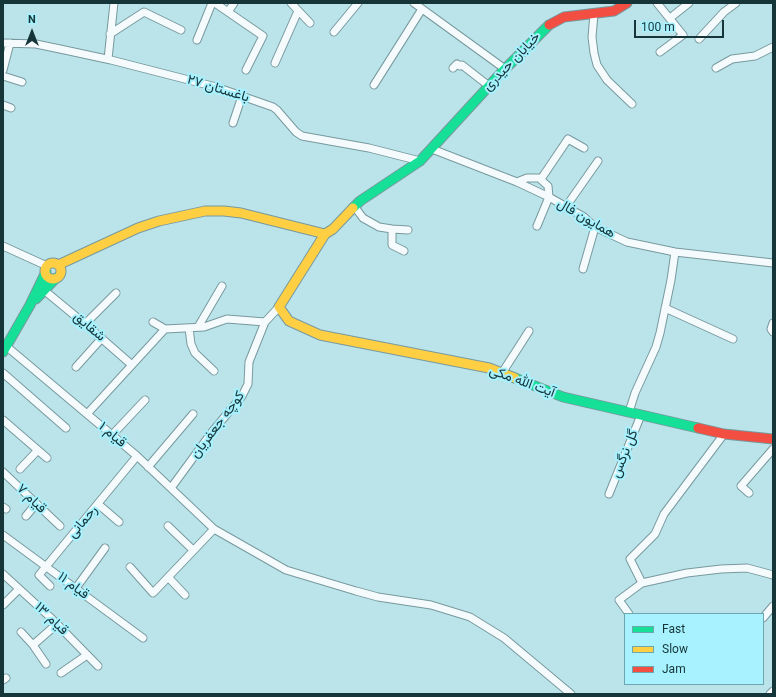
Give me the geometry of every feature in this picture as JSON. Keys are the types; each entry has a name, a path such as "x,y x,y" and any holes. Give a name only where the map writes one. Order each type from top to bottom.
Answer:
{"street":[{"path":"108,59 114,3"},
{"path":"197,40 214,3 263,36 246,70"},
{"path":"228,12 234,3"},
{"path":"291,3 310,23"},
{"path":"334,32 358,3"},
{"path":"414,3 505,69"},
{"name":"خیابان حیدری","path":"354,206 420,161 505,69 551,23 564,17 614,11 627,3"},
{"path":"658,3 683,35 660,52"},
{"path":"670,18 689,3"},
{"path":"699,39 724,12 736,3"},
{"path":"374,85 422,9"},
{"path":"275,63 298,11"},
{"path":"110,34 144,12 181,30"},
{"path":"594,14 592,37 597,65 607,80 632,104"},
{"path":"3,70 7,43"},
{"name":"باغستان ۲۷","path":"7,43 36,44 108,59 216,87 273,107 296,132 302,136 369,148 420,161"},
{"path":"716,68 732,60 755,56 772,50"},
{"path":"453,68 457,64 460,66 462,65 489,86"},
{"path":"3,76 22,82"},
{"path":"233,123 242,96"},
{"path":"3,105 11,108"},
{"path":"541,179 568,139 584,148"},
{"name":"همایون فال","path":"432,149 517,182 549,197 584,217 595,227 628,242 675,252 773,263"},
{"path":"566,208 598,161"},
{"path":"517,182 534,177 541,179 548,186 549,197 537,226"},
{"path":"354,206 363,218 370,223 379,227 408,230"},
{"name":"کوچه جعفریان","path":"171,488 212,432 242,396 248,384 249,362 265,322 279,307 325,234 333,229 354,206"},
{"path":"4,349 30,305 46,269 54,263 58,265 153,222 211,210 241,214 325,234"},
{"path":"583,269 595,227"},
{"path":"392,229 392,245 404,251"},
{"path":"3,246 46,269"},
{"path":"629,412 635,393 656,347 671,280 675,252"},
{"path":"30,305 82,254"},
{"path":"58,265 61,270 58,277"},
{"path":"46,269 47,276 51,279 58,277"},
{"path":"198,327 222,286"},
{"name":"شقایق","path":"44,291 102,338 132,365"},
{"path":"85,324 116,293"},
{"name":"آیت الله مکی","path":"279,307 289,321 320,335 481,367 502,373 563,397 641,415 724,434 773,439"},
{"path":"665,308 733,339"},
{"path":"153,322 165,329 204,327 227,319 265,322"},
{"path":"773,323 771,329 773,332"},
{"path":"189,328 191,344 195,353 214,371"},
{"path":"87,414 165,329"},
{"path":"502,373 529,331"},
{"path":"76,367 102,338"},
{"name":"قیام ۱","path":"4,349 87,414 137,456 214,529 286,570 378,597 431,604 470,617 504,638 571,694"},
{"path":"3,373 66,428"},
{"path":"112,436 145,400"},
{"path":"148,467 193,414"},
{"name":"گل نرگس","path":"609,494 641,415"},
{"path":"3,420 47,458"},
{"path":"642,584 630,559 654,534 664,514 724,434"},
{"path":"749,493 741,486 773,449"},
{"path":"20,469 38,450"},
{"name":"رحمانی","path":"46,566 137,456"},
{"name":"قیام ۷","path":"3,472 60,526"},
{"path":"26,516 36,504"},
{"path":"98,504 119,522"},
{"path":"168,526 193,550"},
{"path":"130,567 153,593 214,529"},
{"name":"قیام ۱۱","path":"3,535 143,638"},
{"path":"76,588 105,548"},
{"path":"46,566 39,576 50,586"},
{"path":"628,613 619,600 642,584 687,573 721,569 747,568 773,575"},
{"name":"قیام ۱۳","path":"3,574 57,624 98,666"},
{"path":"168,577 185,595"},
{"path":"3,605 19,589"},
{"path":"764,617 773,606"},
{"path":"32,645 57,624"},
{"path":"21,632 46,664"},
{"path":"61,673 87,655"},
{"path":"770,694 773,691"}],"traffic: fast":[{"path":"353,208 360,201 420,161 500,74 549,25"},
{"path":"3,352 30,305 46,272"},
{"path":"36,299 56,278"},
{"path":"515,378 563,397 698,428"}],"traffic: slow":[{"path":"58,265 138,228 159,221 205,211 241,213 325,234 333,229 353,208"},
{"path":"325,234 279,307 289,321 320,335 489,368 515,378"},
{"path":"53,263 60,268 61,271 56,278 53,279 46,274 45,271 50,264 53,263"}],"traffic: jam":[{"path":"549,25 564,17 614,11 627,3"},
{"path":"698,428 724,434 773,439"}]}
